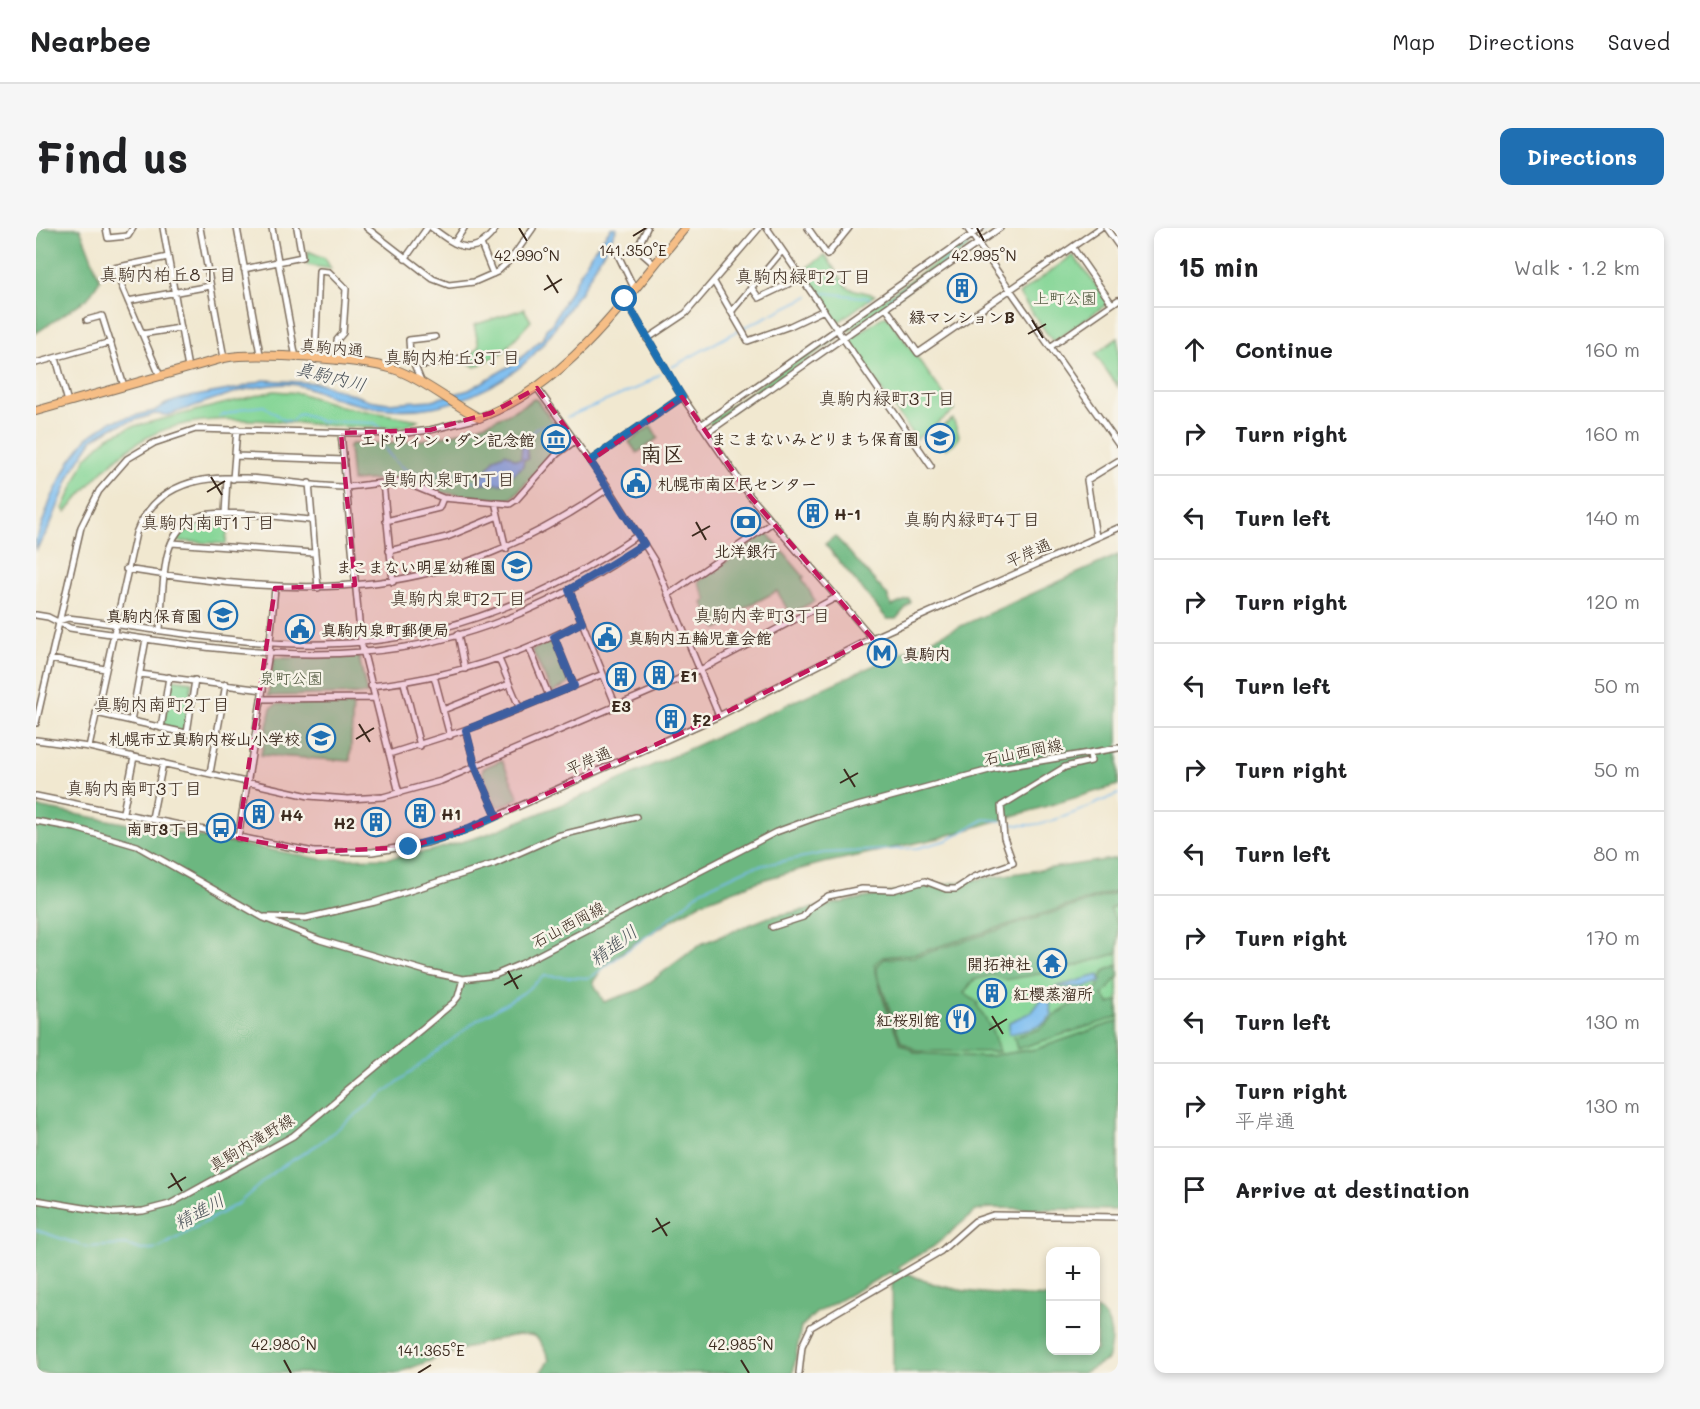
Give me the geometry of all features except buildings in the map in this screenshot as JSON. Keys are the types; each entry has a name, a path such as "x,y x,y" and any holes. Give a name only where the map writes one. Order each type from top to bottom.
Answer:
{"highway":[{"path":"479,418 537,388 578,354 686,228"},
{"name":"真駒内通","path":"36,411 224,358 260,354 396,369 421,381 479,418"}],"street":[{"path":"106,228 108,238 128,236 133,228"},
{"path":"162,228 188,368"},
{"path":"200,228 224,358"},
{"path":"237,228 260,354"},
{"path":"272,228 296,358"},
{"path":"244,269 302,256 297,228"},
{"path":"367,228 437,282 445,285 474,282 493,274 512,258 532,228"},
{"path":"405,258 427,228"},
{"path":"432,228 454,243 468,247 481,244 496,228"},
{"path":"454,243 464,228"},
{"path":"647,228 637,249 654,264"},
{"path":"648,339 680,318 714,282 759,228"},
{"path":"767,228 931,466"},
{"path":"808,228 827,255 849,228"},
{"path":"968,228 1118,444"},
{"path":"701,425 981,228"},
{"path":"707,433 1000,228"},
{"path":"886,308 918,353 1100,228"},
{"path":"1106,228 1118,245"},
{"path":"481,244 493,274"},
{"path":"1072,248 1112,304"},
{"path":"731,312 782,251"},
{"path":"618,255 634,288"},
{"path":"160,376 114,267 168,257"},
{"path":"315,360 319,271 329,272 345,289 343,333 337,340 338,361"},
{"path":"751,287 759,298 801,278"},
{"path":"714,282 748,341 790,326 824,310"},
{"path":"128,301 210,286"},
{"path":"625,299 682,397 750,495 872,638"},
{"path":"1050,347 1118,300"},
{"path":"87,320 102,316 124,386"},
{"path":"142,334 180,328"},
{"path":"421,381 416,363 410,354 409,340 435,337"},
{"path":"36,363 111,342"},
{"path":"56,358 68,402"},
{"path":"416,363 425,365 462,358"},
{"path":"537,388 609,488 644,544 719,716"},
{"path":"590,461 682,397"},
{"path":"36,723 38,700 81,527 99,491 115,471 147,447 183,432 237,429 399,434 430,430 479,418"},
{"path":"225,514 236,456 237,429"},
{"path":"341,433 361,642 399,793"},
{"path":"88,747 114,634 126,569 140,525 157,501 172,489 193,481 230,479 346,487 401,481 442,498 510,504 557,454 575,441"},
{"path":"236,456 344,460"},
{"path":"1096,537 1087,480 1118,460"},
{"path":"309,483 318,588"},
{"path":"382,483 393,582"},
{"path":"126,569 275,588 318,588 393,582 449,569 506,549 549,527 609,488"},
{"path":"386,521 439,508 442,498"},
{"path":"495,502 506,549"},
{"path":"160,629 165,575 172,543 180,529 196,518 225,514 311,520"},
{"path":"389,551 447,537 498,516"},
{"path":"668,595 773,522"},
{"name":"平岸通","path":"36,796 314,852 372,852 427,843 497,816 719,716 872,638 1118,528"},
{"path":"58,621 68,618 270,642 361,642 424,632 498,610 564,581 638,535"},
{"path":"172,543 314,553"},
{"path":"36,615 58,621 70,628 269,653 363,652 458,634 528,610 569,590 644,544"},
{"path":"238,838 269,653 275,588"},
{"path":"569,590 616,706"},
{"path":"36,740 88,747 210,773 248,784 334,799 366,799 430,785 616,706 699,670 837,597"},
{"path":"371,686 404,683 499,659 554,637 582,622"},
{"path":"458,634 465,669"},
{"path":"554,637 574,686"},
{"path":"131,721 146,639"},
{"path":"529,647 549,696"},
{"path":"50,659 105,669"},
{"path":"499,659 520,709"},
{"path":"140,674 263,690"},
{"path":"389,754 450,736 603,674"},
{"path":"434,676 450,736"},
{"path":"161,728 170,677"},
{"path":"187,734 195,681"},
{"path":"404,683 420,746"},
{"path":"210,773 226,684"},
{"path":"443,710 509,684"},
{"path":"261,699 375,698"},
{"path":"96,713 217,740"},
{"path":"466,730 475,766 497,816"},
{"name":"石山西岡線","path":"36,821 75,828 137,846 264,918 320,940 429,972 463,979 495,975 521,964 776,832 972,775 1118,748"},
{"path":"772,927 803,917 811,907 828,897 862,889 893,890 925,881 946,889 956,889 974,877 1004,868 1013,863 1004,838 1001,806 1065,767 1091,761 1090,753"},
{"path":"123,812 134,757"},
{"path":"152,818 163,763"},
{"path":"264,918 306,918 375,902 494,864 557,836 636,817"},
{"name":"真駒内滝野線","path":"36,1200 114,1213 143,1211 170,1204 293,1136 453,1003 459,997 463,979"},
{"path":"799,1373 805,1336 811,1327 942,1251 980,1218 993,1215 1118,1217"}],"highlighted area":[{"path":"537,388 590,461 682,397 750,496 872,638 719,716 471,828 409,847 314,852 238,838 275,588 355,585 341,433 430,430 491,413"}],"green space":[{"path":"36,228 80,228 100,280 88,298 36,333"},
{"path":"966,242 969,247 849,331 845,326"},
{"path":"308,251 325,258 331,269 307,265"},
{"path":"825,255 848,288 875,295 840,321 836,320 802,271"},
{"name":"上町公園","path":"1073,255 1108,301 1107,304 1053,342 1019,294"},
{"path":"524,309 531,321 502,353 475,367 467,362 467,354 472,354 479,346 474,325"},
{"path":"887,316 955,410 916,439 847,341"},
{"path":"834,334 837,339 711,425 709,421"},
{"path":"1118,338 1118,387 1095,354"},
{"path":"274,391 299,393 343,407 419,420 406,426 392,428 229,419 178,426 154,434 128,449 106,468 66,512 63,509 86,458 108,437 131,427"},
{"path":"534,399 568,443 555,452 512,498 507,500 435,492 401,478 352,481 349,446 351,444 399,443 446,435 491,421"},
{"path":"953,419 959,435 957,441 946,449 934,431"},
{"path":"651,426 658,438 637,453 629,442"},
{"path":"207,517 228,517 226,544 176,541 188,525"},
{"path":"767,533 804,577 802,578 815,601 790,614 777,591 727,617 730,623 717,629 703,603 707,600 698,582"},
{"path":"835,536 887,595 892,606 909,599 911,602 896,619 887,619 825,544"},
{"path":"1118,555 1118,785 939,838 819,864 762,880 700,903 633,944 604,966 593,982 604,1002 639,990 701,944 769,917 899,891 1118,858 1118,890 915,954 883,957 874,964 884,1002 900,1043 916,1053 983,1057 1037,1049 1118,1021 1118,1210 990,1208 976,1211 933,1247 897,1267 933,1284 971,1292 1046,1297 1046,1355 1100,1355 1100,1312 1109,1325 1111,1339 1107,1360 1083,1373 893,1373 892,1271 816,1313 801,1327 793,1373 540,1373 549,1360 544,1347 535,1337 525,1335 490,1341 398,1373 36,1373 36,807 321,859 389,858 430,851 485,835 600,789"},
{"path":"551,640 570,683 552,693 532,650"},
{"name":"泉町公園","path":"355,654 359,657 367,694 268,696 274,658 318,658"},
{"path":"172,679 192,682 185,731 163,727"},
{"path":"353,703 350,761 261,755 271,708 277,704"},
{"path":"502,760 519,798 500,807 496,805 482,772 483,768"},
{"path":"1118,890 1118,1021 1037,1049 983,1057 916,1053 900,1043 875,973 874,964 883,957 915,954"},
{"path":"1118,892 1118,904 1110,909 1118,925 1118,951 1115,954 1061,970 1005,980 992,975 974,980 964,993 978,1003 977,1005 992,1030 999,1052 917,1051 901,1041 877,974 877,966 884,959 914,957"},
{"path":"1118,965 1118,977 1103,995 1109,1004 1118,1001 1118,1017 1017,1049 1014,1037 1040,1029 1060,1012 1097,989 1104,971"}],"water":[{"path":"611,228 617,228 580,293 551,333 523,365 496,383 455,402 412,409 368,406 337,399 301,386 272,385 227,395 168,415 155,414 113,427 93,439 73,469 49,528 36,550 36,540 51,499 70,461 87,438 110,422 154,411 184,398 240,388 263,380 319,383 369,400 388,403 432,400 469,390 515,363 543,338 546,329 551,325 591,254"},
{"path":"522,445 526,446 528,459 524,459 523,466 502,484 478,483 495,458 506,453 515,459 521,459"},
{"path":"1099,975 1101,982 1084,987 1055,987"},
{"path":"1044,996 1049,999 1052,1015 1048,1020 1027,1030 1009,1034 1009,1022 1032,1012"}],"waterway":[{"path":"982,234 991,228"},
{"path":"940,264 971,242"},
{"path":"888,300 912,283"},
{"path":"817,292 870,298"},
{"path":"743,328 809,296"},
{"path":"672,367 739,330"},
{"path":"567,417 640,387 660,374"},
{"path":"220,416 246,408 264,406 284,420 292,421 297,415 303,414 320,421 375,423 380,428"},
{"path":"522,445 538,427 553,423"},
{"path":"384,447 402,468 415,474 430,475 450,472 479,481"},
{"name":"精進川","path":"1006,822 1018,825 1047,822 1078,812 1118,794"},
{"name":"精進川","path":"36,1230 86,1247 126,1245 142,1250 159,1248 239,1203 275,1171 317,1145 476,1021 523,993 544,976 590,978 663,924 702,890 749,868 824,853 918,848 948,840 985,819 1001,821"}],"place":[{"name":"緑マンションB","path":"962,288"},
{"name":"まこまないみどりまち保育園","path":"940,438"},
{"name":"エドウィン・ダン記念館","path":"556,439"},
{"name":"札幌市南区民センター","path":"636,483"},
{"name":"H-1","path":"813,513"},
{"name":"北洋銀行","path":"746,522"},
{"name":"まこまない明星幼稚園","path":"517,566"},
{"name":"真駒内保育園","path":"223,615"},
{"name":"真駒内泉町郵便局","path":"300,629"},
{"name":"真駒内五輪児童会館","path":"607,637"},
{"name":"真駒内","path":"882,653"},
{"name":"E1","path":"659,675"},
{"name":"E3","path":"621,677"},
{"name":"F2","path":"671,719"},
{"name":"札幌市立真駒内桜山小学校","path":"321,738"},
{"name":"H1","path":"420,813"},
{"name":"H4","path":"259,814"},
{"name":"H2","path":"376,822"},
{"name":"南町3丁目","path":"221,828"},
{"name":"開拓神社","path":"1052,963"},
{"name":"紅櫻蒸溜所","path":"992,993"},
{"name":"紅桜別館","path":"961,1019"}],"district":[{"name":"真駒内柏丘8丁目","path":"168,274"},
{"name":"真駒内緑町2丁目","path":"803,276"},
{"name":"真駒内柏丘3丁目","path":"452,357"},
{"name":"真駒内緑町3丁目","path":"887,398"},
{"name":"南区","path":"662,453"},
{"name":"真駒内泉町1丁目","path":"448,479"},
{"name":"真駒内緑町4丁目","path":"972,519"},
{"name":"真駒内南町1丁目","path":"208,522"},
{"name":"真駒内泉町2丁目","path":"458,598"},
{"name":"真駒内幸町3丁目","path":"762,615"},
{"name":"真駒内南町2丁目","path":"162,704"},
{"name":"真駒内南町3丁目","path":"134,788"}],"route":[{"path":"409,847 455,834 497,816 475,766 466,730 574,686 554,637 582,622 569,590 644,544 590,461 682,397 625,299"}],"water label":[{"name":"真駒内川","path":"331,376"}]}
